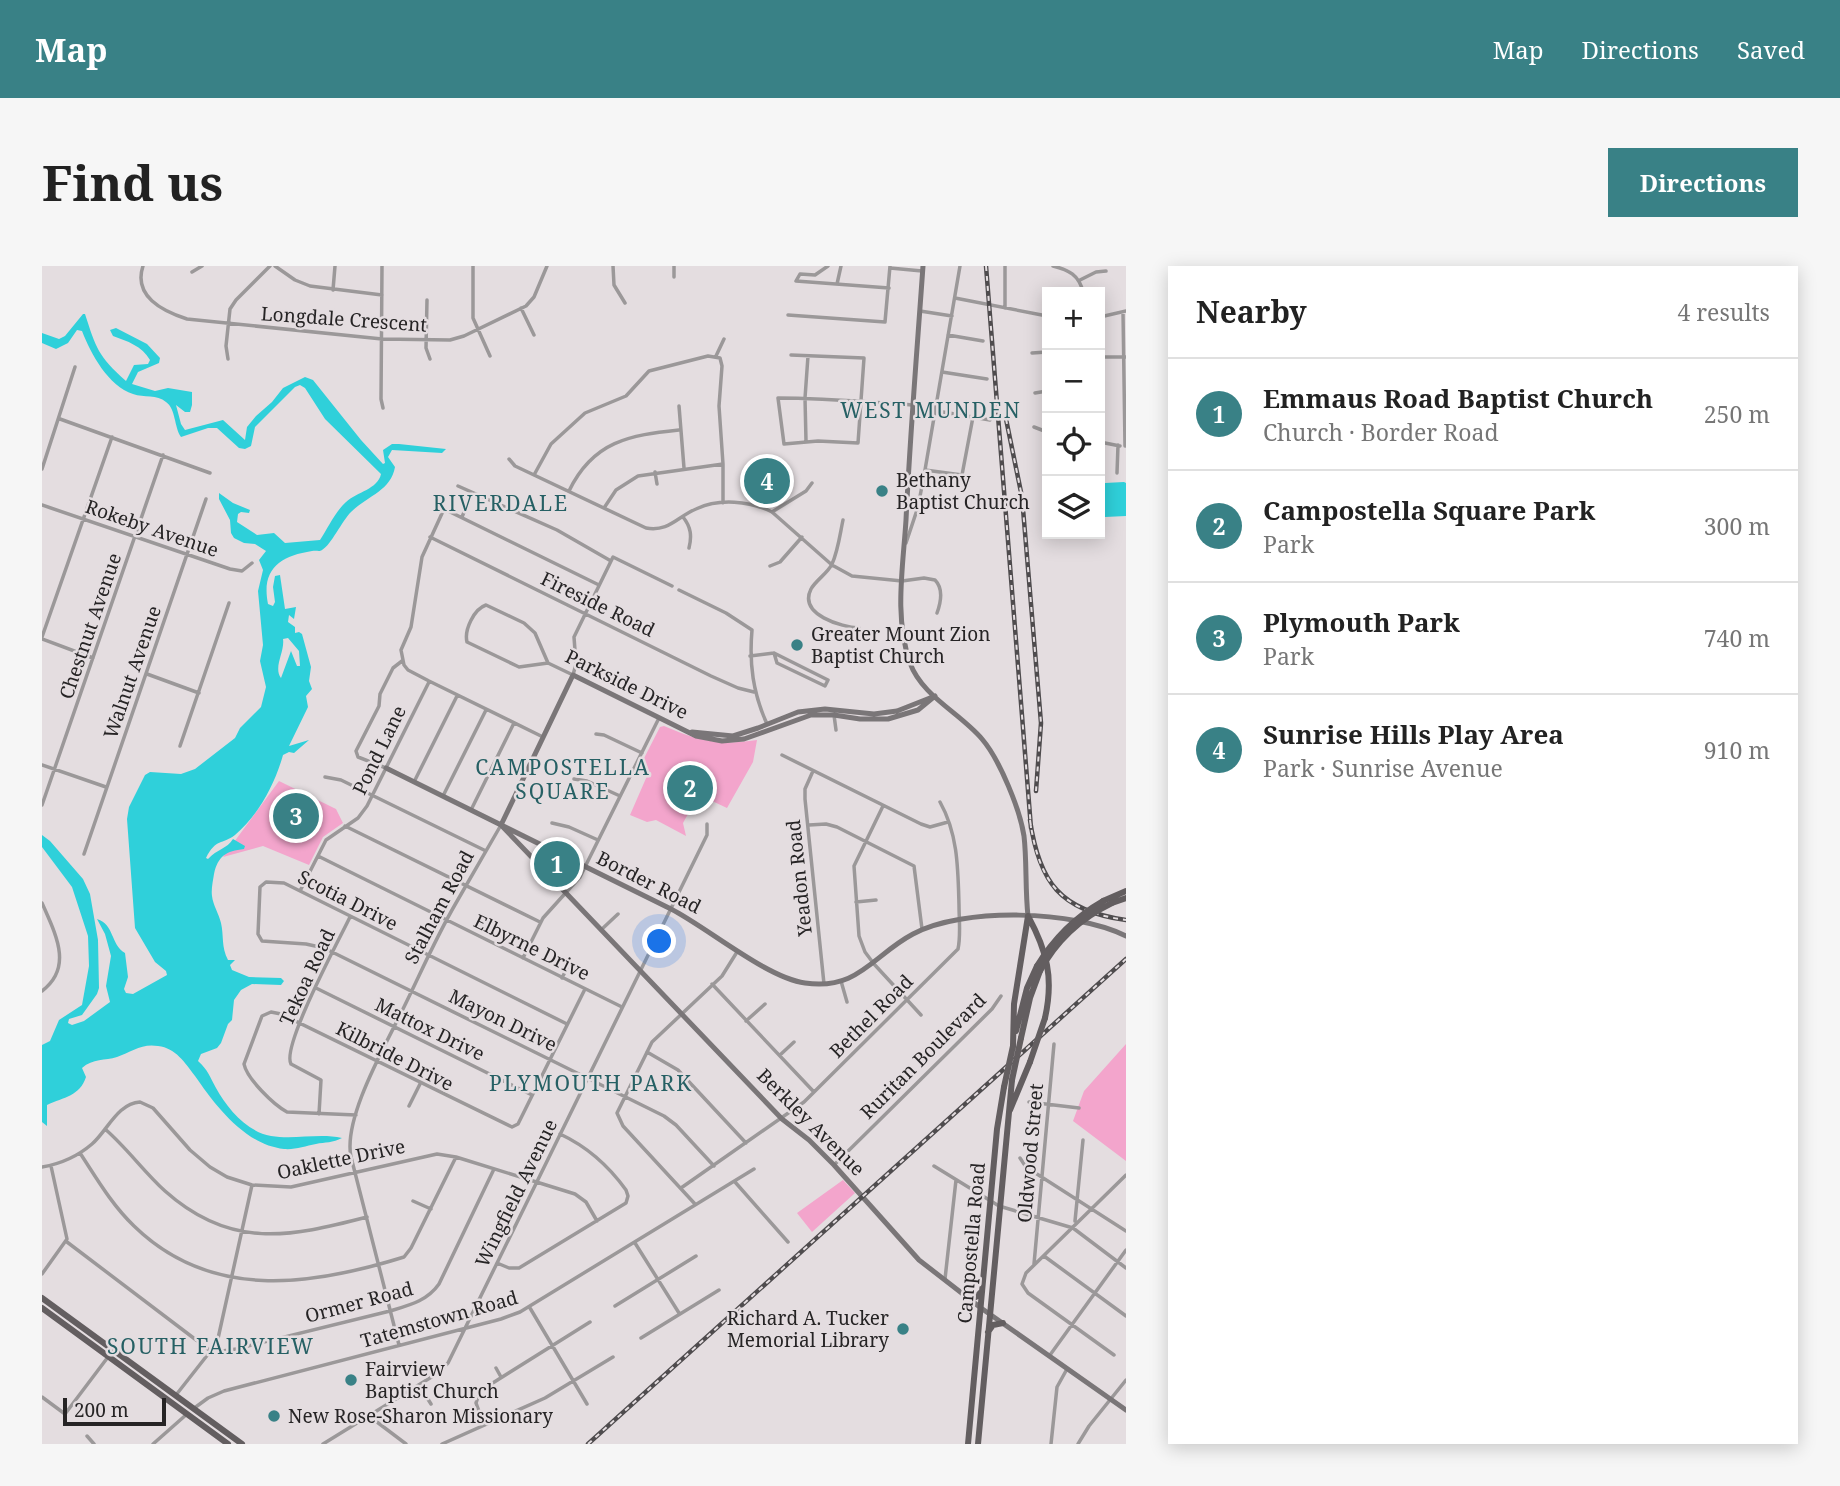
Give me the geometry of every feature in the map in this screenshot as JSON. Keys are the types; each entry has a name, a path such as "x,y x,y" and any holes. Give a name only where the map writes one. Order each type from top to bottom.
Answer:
{"main road":[{"path":"1013,1046 1027,988 1055,940 1070,924 1104,901 1126,891"},
{"path":"1006,1122 1012,1080 1039,968 1073,929 1092,914 1126,898"},
{"path":"1006,1122 1045,1018 1049,993 1048,965 1028,916"},
{"path":"1013,1046 1015,993 1028,916"},
{"name":"Campostella Road","path":"968,1444 998,1129 1013,1046"},
{"name":"Campostella Road","path":"978,1444 1006,1122"},
{"path":"968,1298 976,1297 983,1289"},
{"path":"42,1298 242,1444"},
{"path":"42,1308 228,1444"},
{"path":"987,1334 993,1325 1003,1323"}],"street":[{"name":"Longdale Crescent","path":"143,266 140,279 142,289 157,304 187,319 382,339 426,340 454,340 530,303 547,266"},
{"path":"192,272 201,266"},
{"path":"228,359 226,346 230,309 272,266 302,283 333,290 382,295"},
{"path":"333,290 335,266"},
{"path":"382,266 383,408"},
{"path":"472,266 472,313 490,356"},
{"path":"613,266 614,285 625,303"},
{"path":"674,266 674,276"},
{"path":"828,266 815,275 800,274 796,281 889,288"},
{"path":"837,284 841,266"},
{"path":"904,548 918,507 960,266"},
{"path":"1005,266 1005,307"},
{"path":"1053,266 1069,271 1080,280 1082,287"},
{"path":"788,315 885,322 890,267 923,268 912,405 901,619 906,648 916,675 934,696 979,736 991,750 1000,769 1024,835 1028,916"},
{"path":"1080,280 1096,272 1106,271"},
{"path":"955,298 1042,315"},
{"path":"427,300 426,340 430,359"},
{"path":"521,308 534,335"},
{"path":"920,311 951,316"},
{"path":"1105,316 1125,312 1125,446 1105,443"},
{"path":"948,335 983,341"},
{"path":"716,356 724,339"},
{"path":"1032,353 1042,352"},
{"path":"791,355 864,358 861,402 858,443 806,441 784,444 778,398 805,398 861,402 912,405"},
{"path":"534,475 556,438 585,413 626,396 649,372 716,356 720,358 722,366 719,406 723,503"},
{"path":"806,441 808,356"},
{"path":"1105,357 1125,357"},
{"path":"42,469 75,367"},
{"path":"942,372 987,379"},
{"path":"1035,393 1042,392"},
{"path":"679,406 684,468"},
{"path":"936,410 990,420"},
{"path":"925,470 962,475 973,417"},
{"path":"60,419 210,473"},
{"path":"1034,427 1042,430"},
{"path":"569,492 588,462 610,445 635,435 679,430"},
{"path":"93,658 42,638 112,437"},
{"path":"1117,473 1118,445"},
{"name":"Chestnut Avenue","path":"42,805 163,456"},
{"path":"509,459 516,466 534,475 638,525 652,529 669,527 697,508 723,503 752,505 772,512 832,565 852,576 902,581 924,578 935,580 940,592 937,613"},
{"path":"604,508 615,490 627,481 655,472 723,464"},
{"path":"655,472 657,484"},
{"path":"772,512 806,491 812,483"},
{"path":"458,486 548,526 611,561 612,557 672,586"},
{"path":"462,517 472,493"},
{"name":"Walnut Avenue","path":"84,854 206,499"},
{"name":"Rokeby Avenue","path":"42,505 238,571 244,570 252,563"},
{"path":"543,737 408,670 402,662 401,650 411,628 421,561 444,509 599,585"},
{"path":"683,517 688,523 691,535 688,548"},
{"path":"843,520 832,565 810,591 811,607 819,615 848,627 859,628"},
{"name":"Fireside Road","path":"430,537 711,676 754,692"},
{"path":"770,566 780,562 802,537"},
{"name":"Stalham Road","path":"399,1345 349,1144 356,1115 364,1089 394,1026 447,920 501,825 573,675 576,664 573,642 611,561"},
{"path":"680,590 726,613 752,630 750,656 754,692 768,727"},
{"path":"180,746 229,603"},
{"name":"Parkside Drive","path":"548,663 535,633 528,626 489,606 482,606 478,610 466,633 465,639 469,644 519,667 548,663 692,733 733,736 768,727 798,712 889,712 934,696"},
{"path":"750,656 774,653 828,680 825,686 777,663 774,653"},
{"name":"Border Road","path":"402,662 393,668 380,694 379,706 356,751 358,757 386,768 671,909 788,978 806,983 841,981 859,974 897,944 922,929 959,919 1028,916 1077,921 1126,936"},
{"path":"147,674 199,693"},
{"name":"Pond Lane","path":"300,891 330,836 361,814 429,681"},
{"path":"414,782 457,695"},
{"path":"443,796 486,709"},
{"path":"834,712 836,730"},
{"path":"523,958 540,922 586,867 660,718"},
{"path":"471,810 514,723"},
{"path":"596,734 604,735 642,753"},
{"path":"782,755 926,826 935,827 948,822"},
{"path":"42,765 106,787"},
{"name":"Yeadon Road","path":"813,771 805,789 824,984"},
{"path":"326,777 341,780 486,852"},
{"path":"574,779 587,781 621,796"},
{"name":"Bethel Road","path":"681,1188 782,1119 814,1092 958,949 957,854 940,802"},
{"path":"883,806 854,866 862,946 874,964 921,1015"},
{"path":"552,823 569,827 598,841"},
{"name":"Wingfield Avenue","path":"323,1444 444,1368 707,835 707,824"},
{"name":"Berkley Avenue","path":"501,825 782,1119 809,1140 834,1165 919,1260 989,1314 1126,1410"},
{"path":"808,825 831,825 914,866 922,929"},
{"path":"345,826 540,922"},
{"path":"518,843 524,836"},
{"name":"Elbyrne Drive","path":"317,856 622,1007"},
{"name":"Scotia Drive","path":"260,939 260,887 266,882 284,883 567,1024"},
{"path":"856,902 876,901"},
{"path":"42,904 58,940 60,963 54,979 42,991"},
{"path":"602,929 618,914"},
{"path":"42,919 48,916"},
{"name":"Tekoa Road","path":"319,1114 321,1080 291,1064 288,1059 299,1023 350,917"},
{"name":"Mayon Drive","path":"260,939 314,945 333,952 550,1059 670,1119 714,1166"},
{"path":"696,1205 619,1120 617,1113 656,1038 724,973 738,950"},
{"path":"562,978 570,962"},
{"path":"841,981 847,1002"},
{"path":"712,984 814,1092"},
{"name":"Mattox Drive","path":"316,988 532,1095"},
{"path":"532,1095 584,989"},
{"name":"Ruritan Boulevard","path":"834,1165 992,1009 1001,996"},
{"path":"747,1021 765,1003"},
{"name":"Kilbride Drive","path":"319,1114 292,1113 281,1108 246,1071 244,1064 259,1020 266,1014 275,1012 299,1023 512,1128 517,1124 532,1095"},
{"path":"780,1055 794,1042"},
{"name":"Oldwood Street","path":"1034,1266 1054,1044"},
{"path":"647,1052 678,1070 746,1143"},
{"path":"409,1106 420,1084"},
{"name":"Oaklette Drive","path":"42,1167 51,1166 80,1153 125,1106 144,1102 210,1167 227,1177 253,1185 291,1187 427,1155 456,1157 580,1196 597,1221"},
{"path":"1029,1102 1079,1108"},
{"path":"319,1114 356,1115"},
{"path":"105,1129 160,1186 179,1202 209,1220 262,1235 298,1234 367,1217"},
{"path":"497,1263 509,1268 519,1268 623,1205 627,1199 628,1193 590,1150 560,1134"},
{"path":"1075,1221 1083,1140"},
{"path":"80,1153 114,1204 142,1233 182,1260 232,1277 274,1282 300,1281 407,1254 456,1157"},
{"path":"1020,1158 1024,1165 1041,1177 1126,1231"},
{"path":"42,1274 67,1242 51,1166"},
{"path":"934,1166 999,1206 1073,1228 1126,1268"},
{"name":"Ormer Road","path":"212,1352 236,1349 419,1302 436,1288 494,1169"},
{"name":"Tatemstown Road","path":"153,1444 194,1408 224,1391 501,1319 530,1308 754,1169"},
{"path":"1114,1355 1024,1290 1021,1284 1024,1276 1126,1175"},
{"path":"945,1281 956,1180"},
{"path":"735,1182 788,1242"},
{"path":"176,1395 217,1343 253,1185"},
{"path":"413,1201 430,1209"},
{"path":"67,1242 212,1352"},
{"path":"635,1243 679,1314"},
{"path":"1050,1355 1126,1250"},
{"path":"615,1306 696,1256"},
{"path":"1044,1256 1126,1316"},
{"path":"641,1338 719,1290"},
{"path":"530,1308 587,1404"},
{"path":"484,1425 477,1409 476,1399 480,1391 590,1322"},
{"path":"42,1396 65,1414 108,1357"},
{"path":"442,1444 545,1398 613,1357"},
{"path":"496,1368 501,1377"},
{"path":"1051,1444 1057,1387 1068,1368"},
{"path":"1079,1444 1089,1426 1126,1380"},
{"path":"419,1385 431,1404"},
{"path":"369,1416 406,1444"},
{"path":"88,1436 94,1444"}],"shaded area":[{"path":"756,459 781,480 761,493 761,502 755,501 753,485"},
{"path":"660,727 709,741 757,740 753,762 727,808 712,801 693,805 683,823 686,836 656,820 647,822 630,815 647,776 638,770"},
{"path":"279,781 336,809 343,823 323,837 309,865 263,846 223,857"},
{"path":"1126,1044 1126,1161 1073,1121 1084,1091"},
{"path":"843,1180 855,1193 812,1232 797,1213"}],"water":[{"path":"85,314 99,351 126,381 134,365 148,364 150,360 129,342 113,336 110,330 116,328 147,344 160,358 159,363 138,372 132,384 155,391 168,388 192,392 190,412 185,412 176,405 185,430 223,420 245,440 247,427 256,416 283,388 305,377 313,380 383,464 383,450 392,444 446,449 442,453 392,450 388,457 395,467 384,488 357,506 320,551 291,556 275,566 270,573 267,582 268,604 273,606 275,602 275,576 280,575 285,609 296,607 294,619 289,615 288,622 295,627 295,633 302,634 311,667 309,681 312,689 306,696 308,707 289,746 309,740 294,753 283,755 270,788 251,819 235,835 213,847 206,858 233,839 245,846 244,849 224,856 214,874 212,896 221,923 224,951 228,960 235,960 230,965 232,970 249,977 281,978 284,981 281,985 252,984 241,990 234,1000 232,1020 221,1043 217,1048 201,1054 198,1061 232,1111 254,1130 280,1137 342,1138 335,1141 284,1149 256,1140 232,1122 180,1057 164,1047 152,1045 86,1065 82,1068 86,1077 80,1088 71,1095 47,1105 47,1126 42,1122 42,1045 50,1041 59,1020 82,1005 89,966 88,936 72,887 42,847 42,835 83,879 90,894 98,940 99,988 82,1015 69,1019 68,1023 72,1025 84,1021 110,1002 106,986 111,956 105,934 97,919 107,926 117,945 125,953 128,977 124,989 126,993 133,994 167,975 155,962 135,928 127,819 129,807 145,775 150,772 181,774 195,769 235,738 240,728 261,707 266,687 260,661 263,645 258,591 263,570 259,560 266,551 255,544 234,538 219,493 250,510 249,513 238,514 237,522 257,535 274,533 285,543 320,540 342,506 376,483 381,474 325,419 305,388 300,385 255,427 251,446 245,449 239,448 217,428 208,428 181,437 169,405 159,398 133,394 116,384 96,359 82,331 77,330 68,343 56,349 42,343 42,333 59,339","holes":["288,638 299,651 300,666 297,666 291,651 281,678 278,669 283,639"]},
{"path":"1105,483 1126,483 1126,516 1105,517"}],"railway":[{"path":"986,266 1031,828"},
{"path":"1006,419 1022,497 1041,723 1036,791"},
{"path":"1030,820 1040,861 1057,890 1084,909 1126,920"},
{"path":"588,1444 1126,959"}],"place":[{"name":"Sunrise Hills Play Area","path":"767,481"},
{"name":"Bethany Baptist Church","path":"882,491"},
{"name":"Greater Mount Zion Baptist Church","path":"797,645"},
{"name":"Campostella Square Park","path":"690,788"},
{"name":"Plymouth Park","path":"296,816"},
{"name":"Emmaus Road Baptist Church","path":"557,864"},
{"name":"Richard A. Tucker Memorial Library","path":"903,1329"},
{"name":"Fairview Baptist Church","path":"351,1380"},
{"name":"New Rose-Sharon Missionary","path":"274,1416"}],"district":[{"name":"WEST MUNDEN","path":"931,411"},
{"name":"RIVERDALE","path":"501,504"},
{"name":"CAMPOSTELLA SQUARE","path":"563,780"},
{"name":"PLYMOUTH PARK","path":"591,1084"},
{"name":"SOUTH FAIRVIEW","path":"211,1347"}]}
